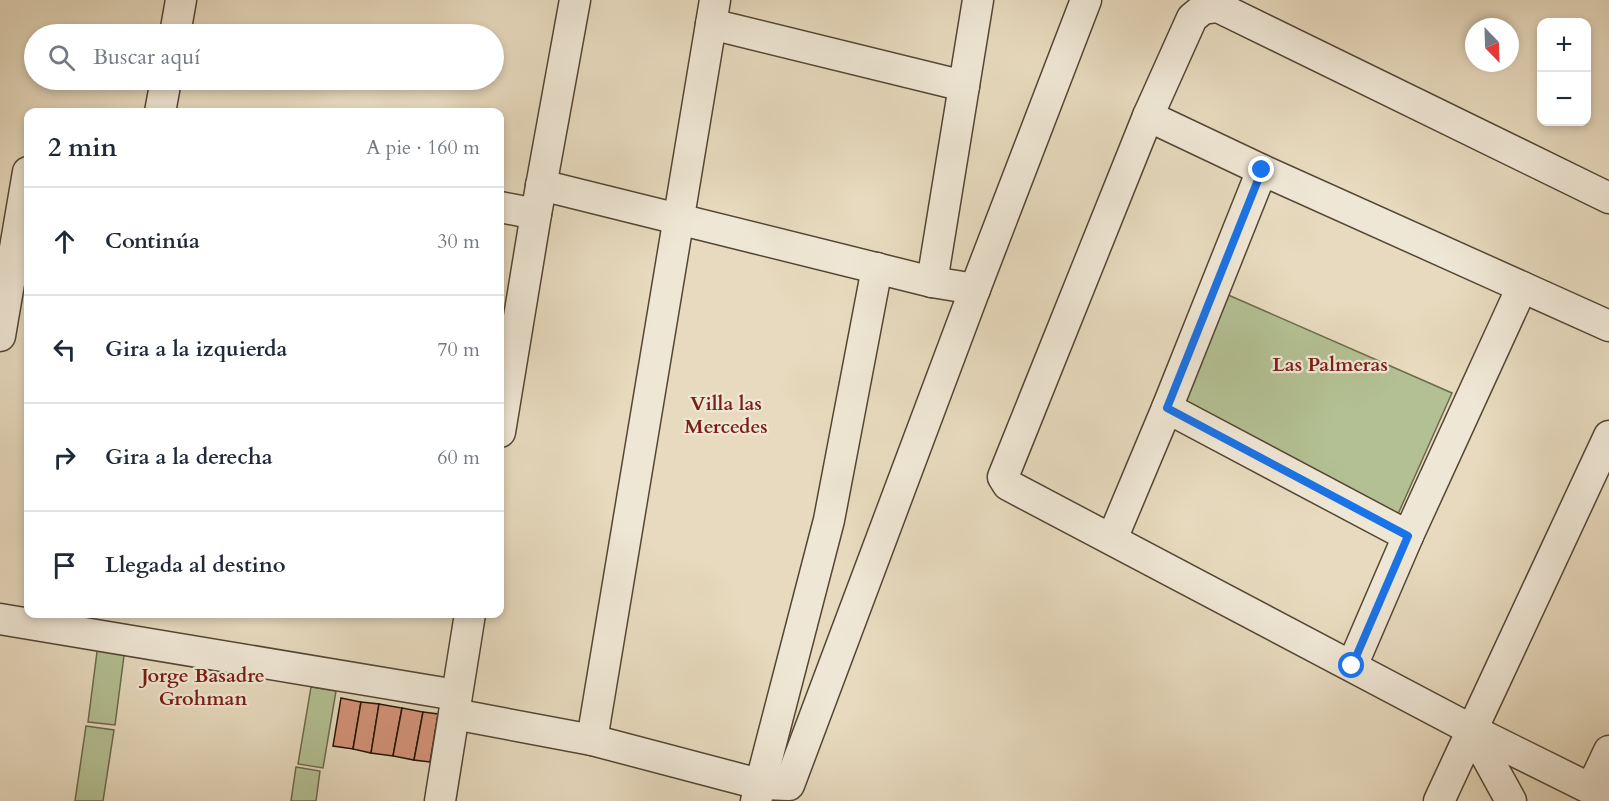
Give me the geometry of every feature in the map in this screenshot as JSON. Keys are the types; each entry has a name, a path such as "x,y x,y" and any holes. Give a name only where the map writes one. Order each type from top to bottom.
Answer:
{"street":[{"path":"177,24 181,0"},
{"path":"504,408 575,0"},
{"path":"932,282 978,0"},
{"path":"0,619 455,704 592,740 757,793 789,785 1086,0"},
{"path":"1609,198 1218,7 1203,9 1192,18 1148,116 1003,477 1008,485 1472,730 1600,794 1609,751"},
{"path":"592,740 713,12 964,86"},
{"path":"161,108 164,90"},
{"path":"1148,116 1262,170 1609,326"},
{"path":"1112,539 1262,170"},
{"path":"541,185 932,282 975,289"},
{"path":"0,336 24,195"},
{"path":"504,208 536,214"},
{"path":"757,793 829,520 877,268"},
{"path":"1352,666 1408,536 1522,287"},
{"path":"1167,408 1408,536"},
{"path":"1439,801 1609,436"},
{"path":"440,801 469,618"},
{"path":"1472,730 1511,801"}],"green space":[{"path":"1226,294 1452,393 1394,523 1180,412"},
{"path":"98,644 125,648 115,725 88,722"},
{"path":"311,687 336,691 323,768 298,764"},
{"path":"86,726 114,730 103,801 75,801"},
{"path":"296,767 320,771 316,801 291,801"}],"building":[{"path":"341,698 361,702 353,749 333,746"},
{"path":"361,702 379,704 371,753 353,749"},
{"path":"379,704 402,708 393,756 371,753"},
{"path":"402,708 423,712 414,760 393,756"},
{"path":"423,712 438,714 430,762 414,760"}],"district":[{"name":"Las Palmeras","path":"1330,364"},
{"name":"Villa las Mercedes","path":"726,414"},
{"name":"Jorge Basadre Grohman","path":"203,686"}],"route":[{"path":"1262,170 1167,408 1408,536 1352,666"}]}
